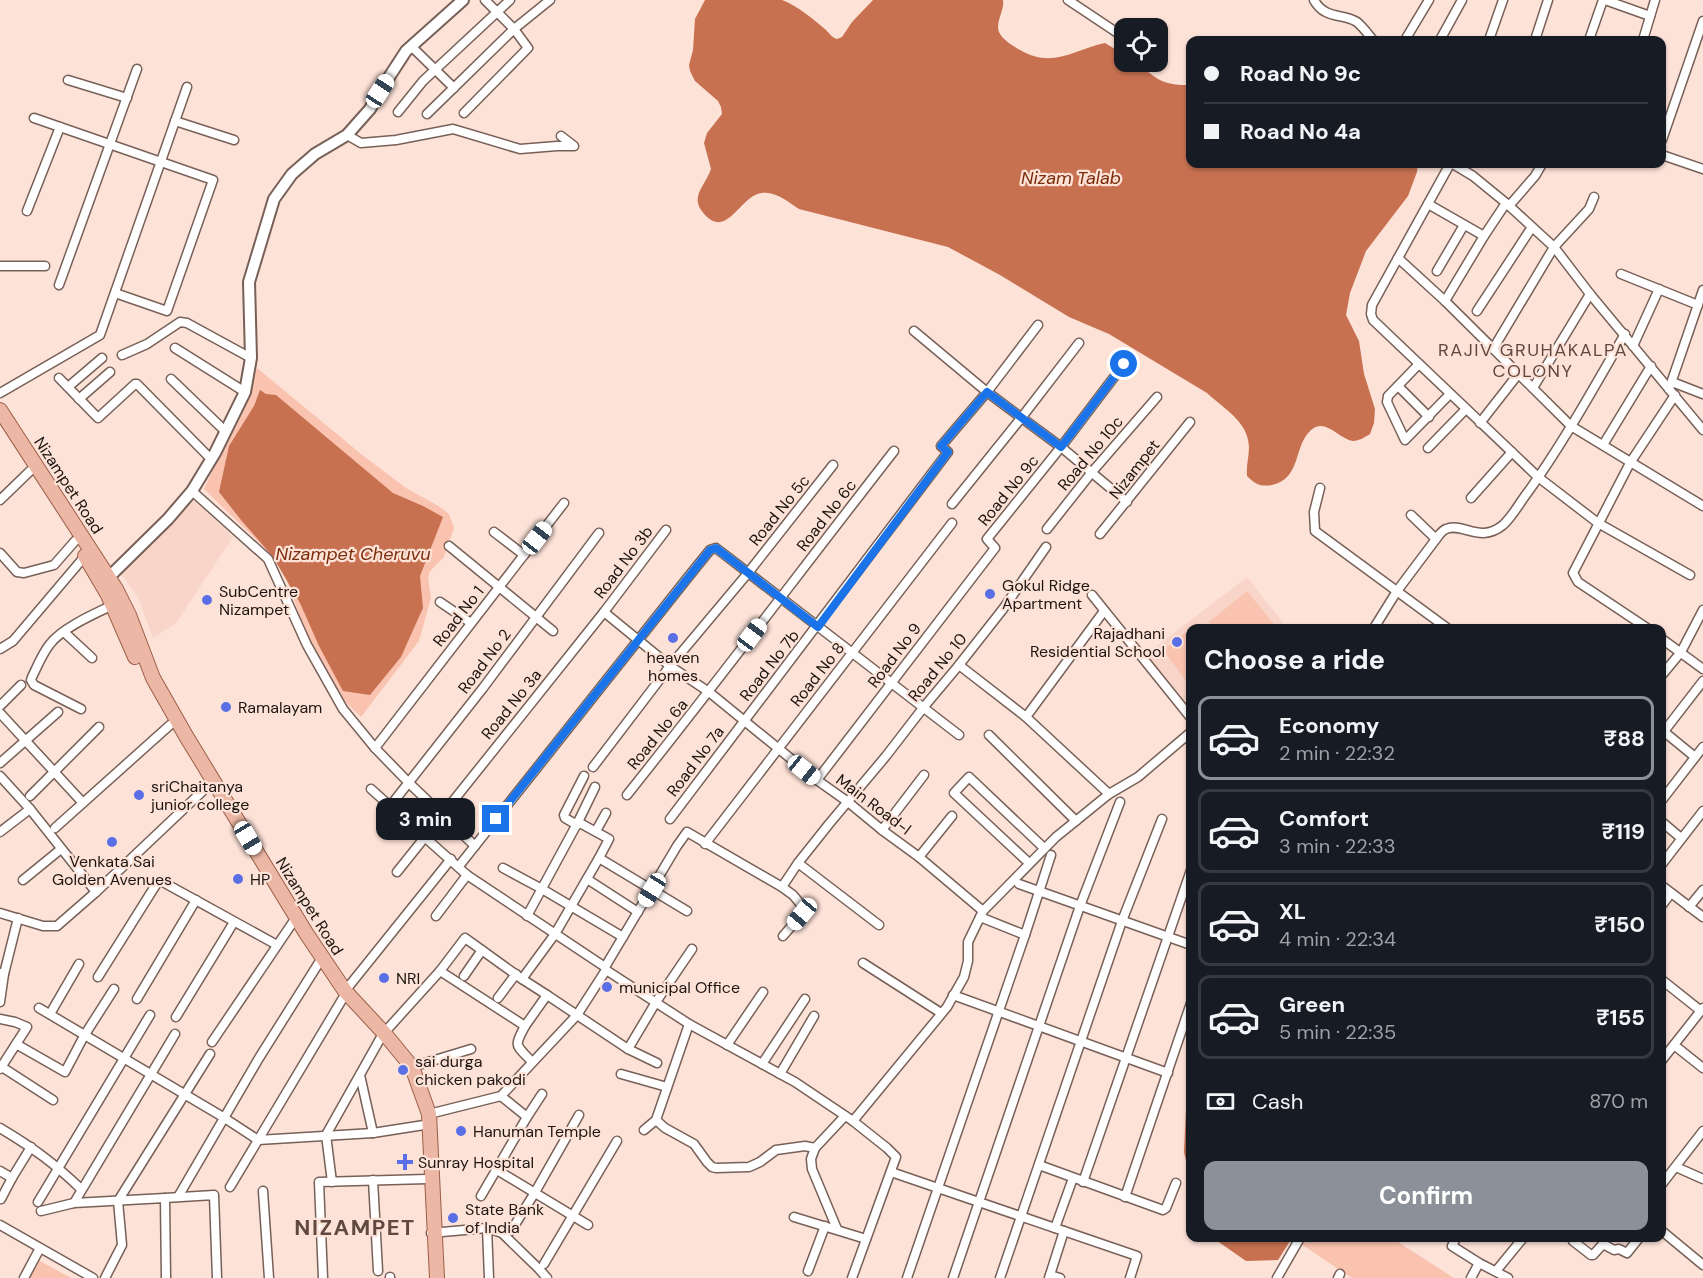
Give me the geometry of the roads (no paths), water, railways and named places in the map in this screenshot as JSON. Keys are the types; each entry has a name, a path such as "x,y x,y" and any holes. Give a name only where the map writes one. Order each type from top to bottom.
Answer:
{"main road":[{"name":"Nizampet Road","path":"0,410 109,577 129,615 128,626 135,657 170,725 344,994"},
{"name":"Nizampet Road","path":"0,424 128,626 153,678 293,922 344,994 412,1067 427,1119 431,1278"},
{"name":"Nizampet Road","path":"382,1036 406,1069 422,1114 427,1119 427,1179 437,1278"}],"street":[{"path":"109,577 168,519 192,491 245,392 251,358 249,282 274,199 292,174 307,160 347,135 370,109 406,51 463,0"},
{"path":"464,113 528,48 514,29 485,0"},
{"path":"399,112 423,81 510,0"},
{"path":"427,114 514,29 550,0"},
{"path":"1068,0 1114,31"},
{"path":"1314,0 1322,10 1336,17 1355,21 1370,36"},
{"path":"1407,36 1429,0"},
{"path":"1442,36 1462,0"},
{"path":"1490,36 1503,0"},
{"path":"1536,36 1548,0"},
{"path":"1590,36 1604,0 1650,16"},
{"path":"1644,36 1655,0"},
{"path":"1666,128 1703,21"},
{"path":"411,46 454,88"},
{"path":"59,285 137,69"},
{"path":"68,80 127,98"},
{"path":"0,393 100,335 187,87"},
{"path":"34,118 213,180 167,311 115,293"},
{"path":"175,122 234,140"},
{"path":"27,211 60,127"},
{"path":"347,135 361,143 396,140 453,129 520,149 574,146 561,136"},
{"path":"1666,156 1703,169"},
{"path":"1449,168 1372,305 1373,320 1538,477 1598,523 1690,575"},
{"path":"1458,168 1473,176 1554,247 1633,346 1672,388 1703,430"},
{"path":"1445,301 1484,236 1540,168"},
{"path":"1492,349 1554,247 1589,209 1594,197"},
{"path":"1428,204 1484,236"},
{"path":"1437,272 1464,225"},
{"path":"1477,310 1532,227"},
{"path":"1398,258 1445,301 1571,426 1703,506"},
{"path":"0,266 45,266"},
{"path":"1621,274 1698,305"},
{"path":"1633,346 1659,289"},
{"path":"1641,624 1578,582 1573,573 1672,388 1703,290"},
{"path":"1533,388 1590,294"},
{"path":"122,356 147,344 180,322 187,323 251,358"},
{"path":"987,392 1038,325"},
{"path":"914,331 987,392 1061,447 1127,502"},
{"path":"1379,624 1397,591 1436,538 1446,529 1458,528 1478,534 1494,531 1504,524 1571,426 1625,334"},
{"path":"952,504 1079,344"},
{"path":"175,348 245,392"},
{"path":"68,387 102,358"},
{"name":"Road No 9c","path":"995,548 987,539 1124,364"},
{"path":"1419,364 1388,396 1387,402 1405,440 1450,394"},
{"path":"1603,445 1651,366"},
{"path":"79,399 110,372"},
{"path":"1480,423 1519,374"},
{"path":"59,378 95,417 99,417 137,384 211,459"},
{"path":"171,379 225,430"},
{"path":"1398,386 1429,417"},
{"path":"1672,388 1703,394"},
{"name":"Road No 7b","path":"745,721 948,452 941,446 987,392"},
{"name":"Road No 10c","path":"1047,529 1092,472 1157,397"},
{"path":"1428,448 1466,409"},
{"name":"Nizampet","path":"1100,534 1190,422"},
{"name":"Road No 6c","path":"709,692 894,451"},
{"path":"1471,498 1512,452"},
{"name":"Road No 5c","path":"593,767 670,666 833,465"},
{"path":"0,500 30,471"},
{"path":"1320,488 1314,512 1315,531 1442,624"},
{"path":"192,491 268,559 307,645 343,709 375,748 475,846"},
{"name":"Road No 1","path":"375,748 564,503"},
{"path":"1411,515 1436,538"},
{"name":"Road No 8","path":"705,844 952,523"},
{"name":"Road No 3b","path":"604,612 666,530"},
{"path":"494,532 524,555"},
{"name":"Road No 2","path":"391,805 599,533"},
{"path":"1,557 16,572 24,573 44,569 54,565 75,541"},
{"path":"449,546 553,632"},
{"name":"Road No 10","path":"782,887 798,863 1003,609 1046,547"},
{"path":"459,867 710,550 716,548 959,735"},
{"name":"Road No 9","path":"817,780 995,548"},
{"path":"0,650 13,641 85,556"},
{"path":"1092,596 1186,712"},
{"path":"440,602 471,623"},
{"path":"81,709 34,686 31,680 49,645 57,637 77,623 113,605"},
{"path":"1666,670 1681,652 1703,610"},
{"path":"1026,717 1104,611"},
{"name":"Main Road-I","path":"604,612 670,666 709,692 817,780 919,857 982,914 1025,935"},
{"name":"Road No 3a","path":"442,815 604,612"},
{"path":"64,632 93,658"},
{"path":"1666,642 1703,669"},
{"path":"959,665 1026,717 1109,794"},
{"path":"1666,728 1703,681"},
{"path":"0,706 21,685"},
{"name":"Road No 6a","path":"627,795 709,692"},
{"path":"0,763 58,712"},
{"path":"0,713 83,803"},
{"name":"Road No 7a","path":"670,819 745,721"},
{"path":"56,828 170,725"},
{"path":"30,796 99,727"},
{"path":"1666,734 1695,757"},
{"path":"989,735 1076,820"},
{"path":"853,1121 953,995 964,977 968,961 968,942 982,914 1029,863 1048,851 1076,820 1109,794 1138,777 1186,736"},
{"path":"1666,795 1703,747"},
{"path":"882,830 924,775"},
{"path":"0,776 30,809 96,892"},
{"path":"498,998 555,934 573,906 609,839 565,818 564,815 584,776"},
{"path":"1029,863 954,793 969,777 1048,851"},
{"path":"0,914 44,926 57,926 209,785"},
{"path":"527,916 578,824 595,786"},
{"path":"372,789 467,875 689,1024 780,1074 853,1121 888,1148 896,1157 852,1278"},
{"path":"953,1278 1080,906 1120,802"},
{"path":"0,832 30,809"},
{"path":"1666,859 1703,811"},
{"path":"596,831 606,813"},
{"path":"919,857 952,816"},
{"path":"1000,1278 1122,921 1162,819"},
{"path":"1666,825 1681,838"},
{"path":"39,1008 149,1075 224,1117 258,1140 373,1133 501,1096 577,1015 687,832 793,895 804,910 783,936"},
{"path":"397,872 425,837"},
{"path":"23,880 61,849"},
{"path":"907,1278 1040,892 1048,851"},
{"path":"599,858 687,911"},
{"path":"230,1187 298,1076 344,994 451,859"},
{"path":"798,863 879,926"},
{"path":"503,868 573,906 623,937"},
{"path":"436,916 467,875"},
{"path":"587,879 638,912"},
{"path":"98,977 157,883 161,881 277,945"},
{"path":"1019,884 1186,943"},
{"path":"1083,1182 1186,885"},
{"path":"1666,889 1703,917"},
{"path":"1689,907 1703,890"},
{"path":"1666,900 1671,893"},
{"path":"137,999 196,900"},
{"path":"0,1002 2,974 18,918"},
{"path":"176,1017 234,922"},
{"path":"212,1042 293,922"},
{"path":"332,1182 326,1135 382,1036 440,971 465,938 628,1049 657,1063"},
{"path":"628,1049 692,949"},
{"path":"464,976 482,950"},
{"path":"178,1197 224,1117 320,961"},
{"path":"863,963 941,1013"},
{"path":"50,1014 80,964"},
{"path":"440,971 525,1026"},
{"path":"1666,984 1702,1009 1666,1055"},
{"path":"16,1044 65,1072 84,1036 114,989"},
{"path":"727,1045 763,992"},
{"path":"532,1062 517,1046 517,1041 547,995"},
{"path":"953,995 1168,1073"},
{"path":"762,1064 805,999"},
{"path":"150,1015 58,1167 39,1206 214,1195 217,1278"},
{"path":"780,1074 814,1016"},
{"path":"1125,1197 1186,1018"},
{"path":"0,1019 27,1027 1,1068 53,1100"},
{"path":"644,1130 656,1120 689,1024"},
{"path":"74,1203 175,1034"},
{"path":"1674,1045 1703,1068"},
{"path":"412,1067 471,1049"},
{"path":"105,1278 122,1245 118,1201 210,1054"},
{"path":"621,1074 667,1087"},
{"path":"360,1075 373,1133"},
{"path":"481,1196 526,1117 542,1094"},
{"path":"501,1096 526,1117"},
{"path":"506,1232 534,1194 579,1115"},
{"path":"837,1229 812,1169 811,1159 815,1148 845,1116"},
{"path":"656,1120 664,1128 694,1144 707,1162 716,1168 749,1167 776,1150 805,1146 815,1148"},
{"path":"0,1128 58,1167 81,1189"},
{"path":"1666,1179 1703,1131"},
{"path":"544,1264 617,1141"},
{"path":"1,1199 30,1147"},
{"path":"1039,1165 1163,1210 1166,1208 1176,1183"},
{"path":"1676,1167 1703,1179"},
{"path":"497,1170 588,1225"},
{"path":"0,1171 12,1178"},
{"path":"891,1172 1137,1256 1130,1278"},
{"path":"1060,1278 1050,1276 1073,1178"},
{"path":"323,1278 319,1182 427,1179"},
{"path":"373,1180 378,1271"},
{"path":"264,1191 269,1278"},
{"path":"165,1198 166,1278"},
{"path":"794,1217 866,1239"},
{"path":"0,1225 93,1278"},
{"path":"808,1271 825,1226"},
{"path":"487,1228 489,1278"},
{"path":"431,1233 487,1228 506,1232 544,1277"},
{"path":"1666,1234 1703,1265"},
{"path":"1277,1278 1298,1242"},
{"path":"1454,1242 1452,1246 1508,1278"},
{"path":"1496,1271 1519,1242"},
{"path":"1574,1242 1591,1255 1605,1242"},
{"path":"1607,1242 1614,1250 1619,1249 1626,1254 1636,1242"},
{"path":"24,1278 40,1248"},
{"path":"1472,1278 1479,1263"}],"water":[{"name":"Nizam Talab","path":"705,0 782,0 805,13 837,39 842,37 852,22 873,0 1003,0 998,24 999,32 1011,45 1020,50 1043,58 1053,58 1105,43 1114,48 1114,72 1148,72 1170,84 1186,85 1186,168 1418,168 1408,196 1366,251 1350,293 1346,315 1359,341 1364,374 1375,409 1370,434 1353,441 1327,427 1316,427 1305,437 1288,476 1282,481 1264,486 1247,476 1248,438 1240,423 1207,393 1109,334 1069,317 1000,275 948,247 799,209 782,198 767,193 754,196 727,219 721,222 713,221 700,209 698,197 711,169 704,143 707,133 722,114 718,101 695,81 690,71 689,65 693,50 695,19"},
{"name":"Nizampet Cheruvu","path":"260,390 266,394 276,395 393,493 443,517 420,576 423,608 401,657 370,695 343,691 319,646 300,603 273,557 219,492 229,446 254,406"},
{"path":"1186,1109 1186,1161 1184,1152"},
{"path":"1219,1242 1289,1242 1278,1260 1246,1261"}],"place":[{"name":"Gokul Ridge Apartment","path":"990,594"},
{"name":"SubCentre Nizampet","path":"207,600"},
{"name":"heaven homes","path":"673,638"},
{"name":"Rajadhani Residential School","path":"1177,642"},
{"name":"Ramalayam","path":"226,707"},
{"name":"sriChaitanya junior college","path":"139,795"},
{"name":"Venkata Sai Golden Avenues","path":"112,842"},
{"name":"HP","path":"238,879"},
{"name":"NRI","path":"384,978"},
{"name":"municipal Office","path":"607,987"},
{"name":"sai durga chicken pakodi","path":"403,1070"},
{"name":"Hanuman Temple","path":"461,1131"},
{"name":"Sunray Hospital","path":"405,1162"},
{"name":"State Bank of India","path":"453,1218"}],"district":[{"name":"RAJIV GRUHAKALPA COLONY","path":"1533,360"},
{"name":"NIZAMPET","path":"355,1227"}]}
